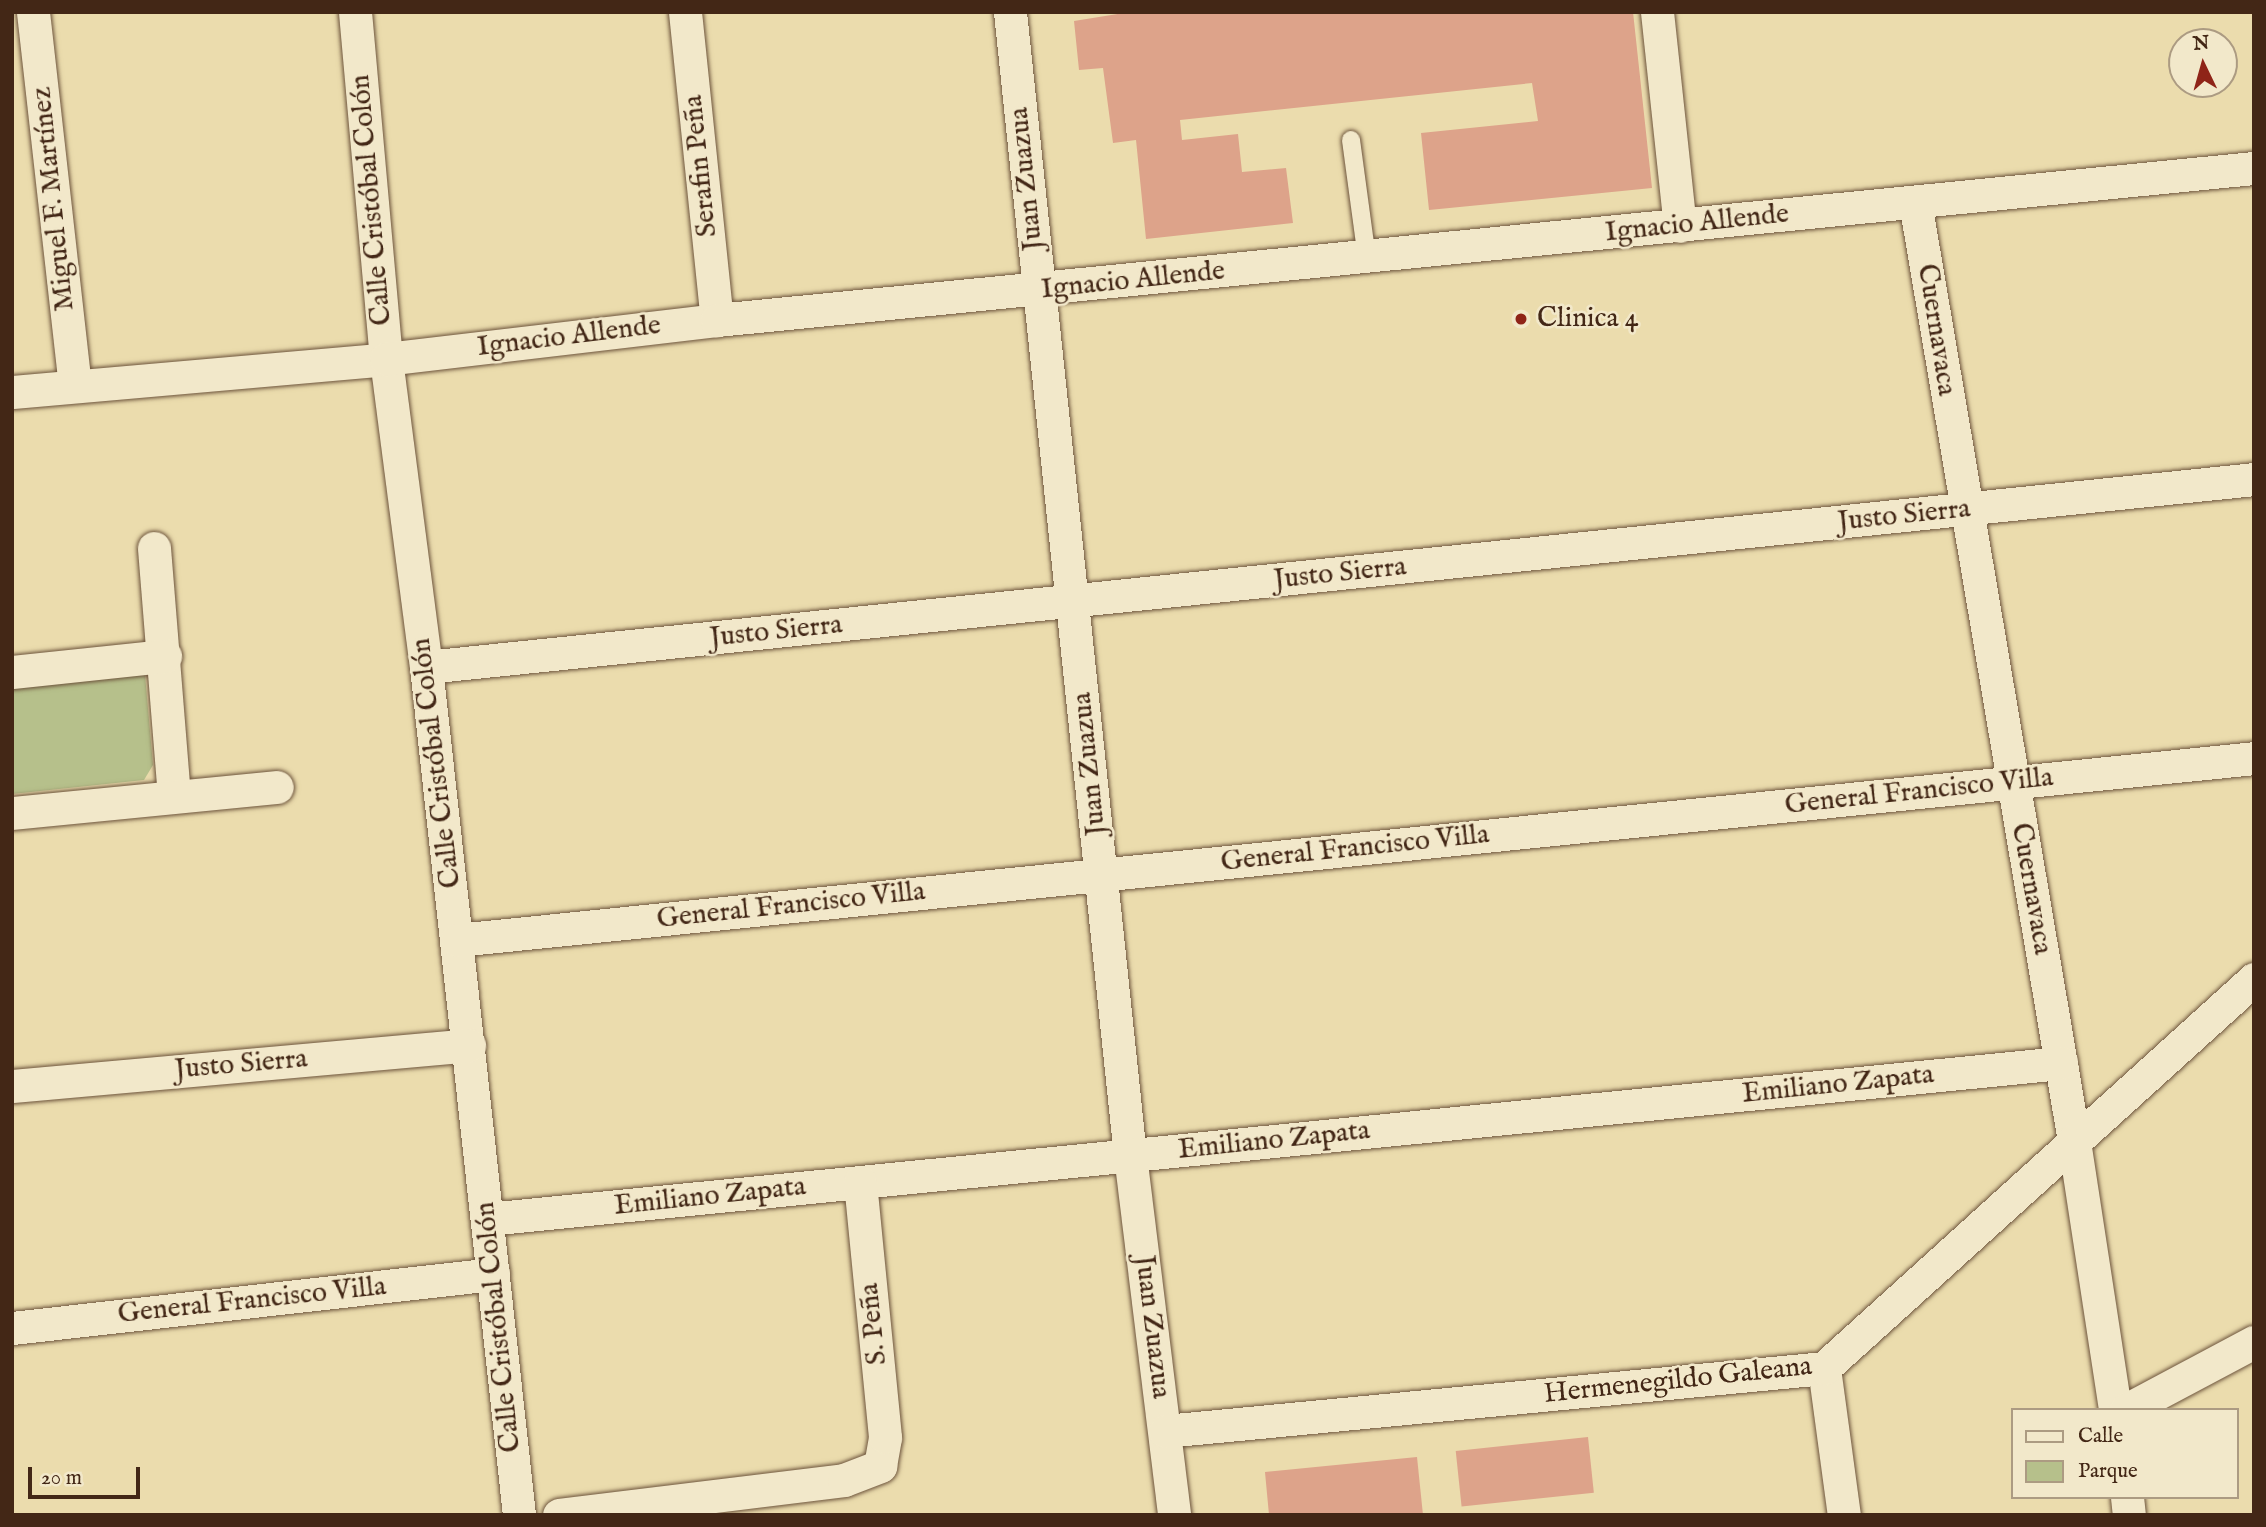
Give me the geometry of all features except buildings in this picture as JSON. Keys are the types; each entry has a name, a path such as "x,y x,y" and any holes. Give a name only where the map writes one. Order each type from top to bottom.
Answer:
{"street":[{"name":"Miguel F. Martínez","path":"33,12 75,385"},
{"name":"Calle Cristóbal Colón","path":"355,12 386,359 426,667 519,1515"},
{"name":"Serafin Peña","path":"685,12 717,320"},
{"name":"Juan Zuazua","path":"1010,12 1074,602 1130,1156 1174,1515"},
{"path":"1657,12 1679,226"},
{"name":"Ignacio Allende","path":"12,392 386,359 717,320 1039,291 2254,168"},
{"name":"Cuernavaca","path":"1915,202 2074,1141 2115,1408"},
{"name":"Justo Sierra","path":"426,667 2254,480"},
{"path":"154,548 165,656 174,796"},
{"path":"12,672 165,656"},
{"name":"General Francisco Villa","path":"457,940 2254,758"},
{"path":"12,813 277,787"},
{"name":"Hermenegildo Galeana","path":"1165,1432 1824,1368 2254,979"},
{"name":"Justo Sierra","path":"12,1086 469,1045"},
{"name":"Emiliano Zapata","path":"487,1219 2061,1063"},
{"name":"S. Peña","path":"559,1515 844,1480 880,1466 885,1437 860,1182"},
{"name":"General Francisco Villa","path":"12,1328 493,1275"},
{"path":"2130,1408 2254,1342"},
{"path":"1824,1368 1844,1515"}],"lane":[{"path":"1351,139 1367,258"}],"green space":[{"path":"131,667 145,675 153,765 144,780 12,794 12,678"}],"place":[{"name":"Clinica 4","path":"1521,319"}]}
